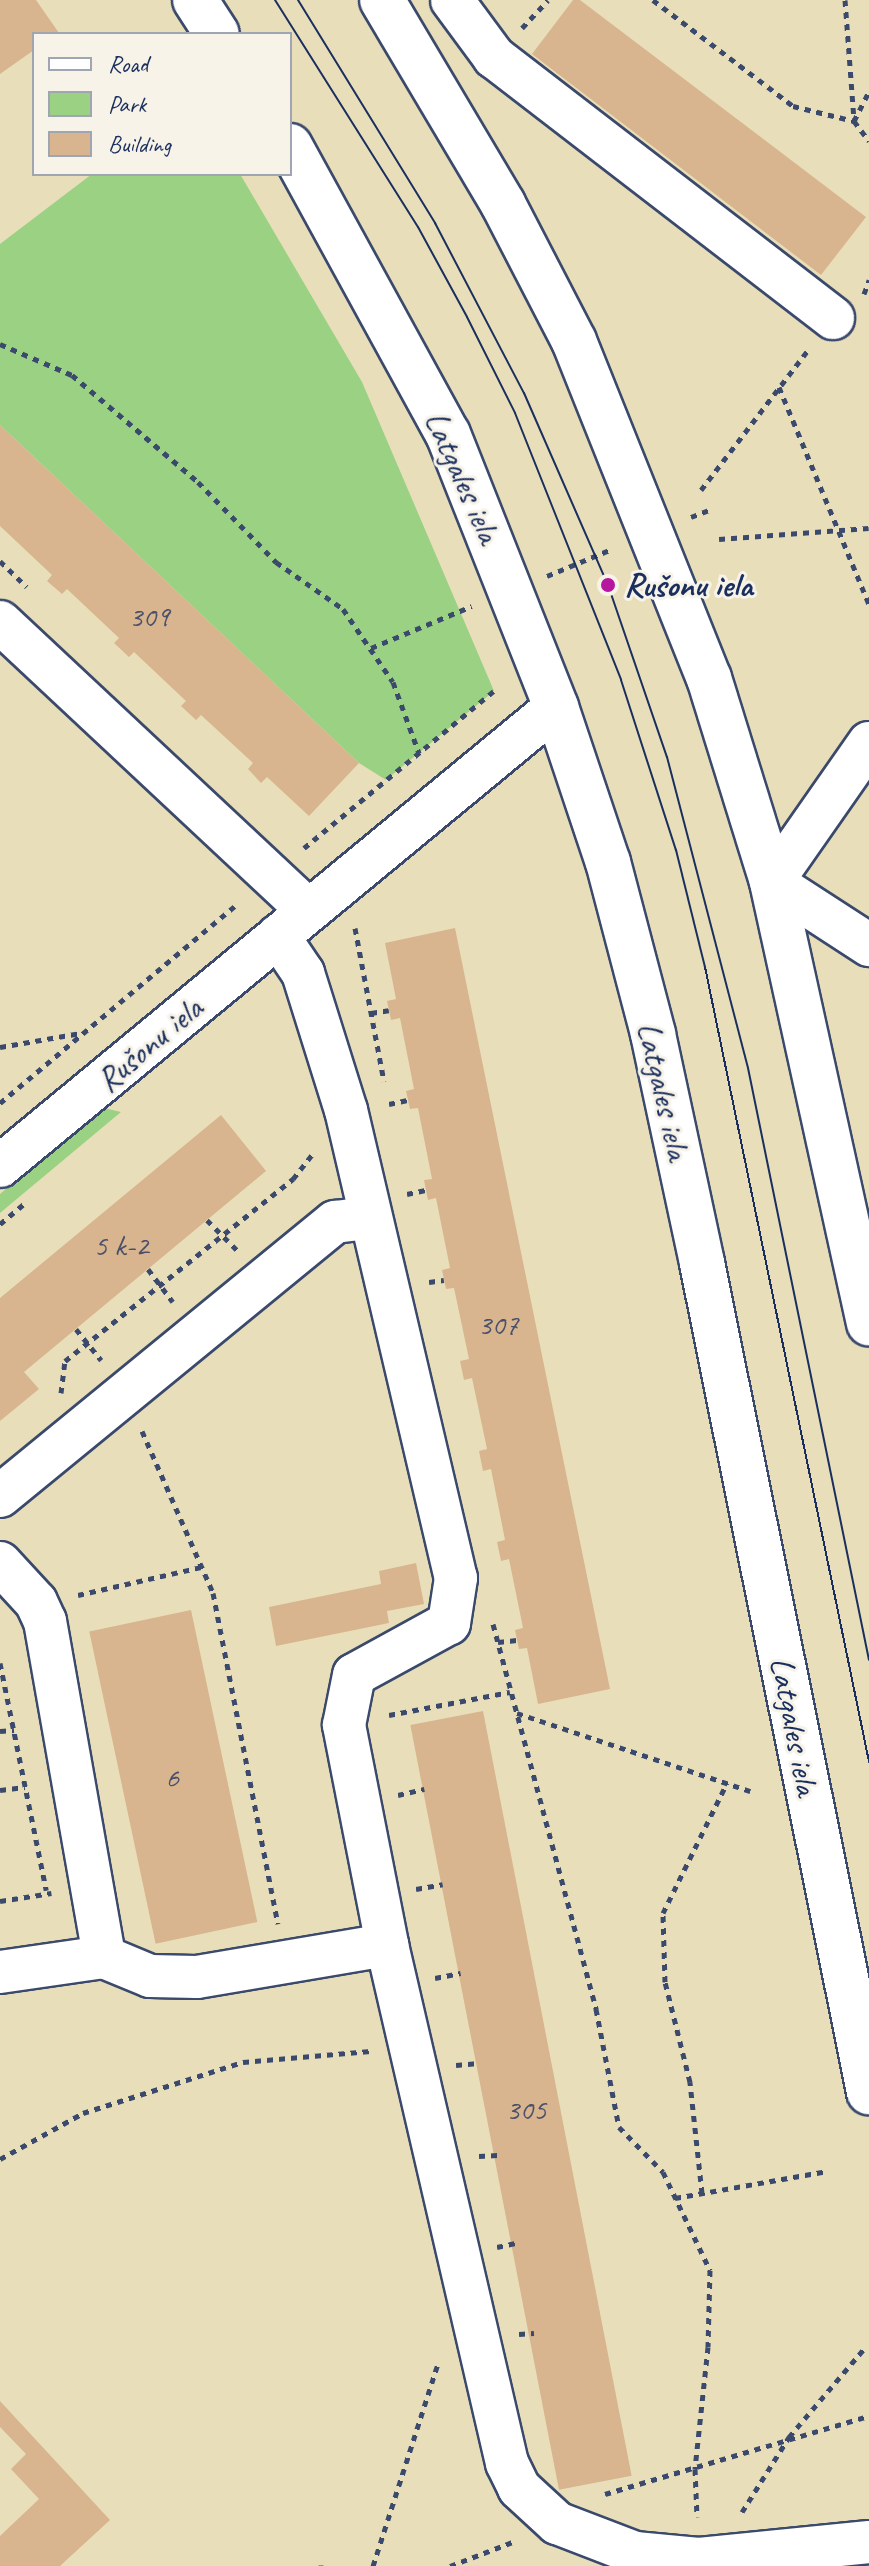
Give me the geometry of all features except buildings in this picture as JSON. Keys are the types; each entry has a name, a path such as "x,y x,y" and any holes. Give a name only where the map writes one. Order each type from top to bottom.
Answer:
{"highway":[{"path":"195,0 216,32"},
{"path":"382,0 503,204 574,341 709,678 772,882 869,1323"},
{"name":"Latgales iela","path":"292,150 448,434 556,707 608,862 653,1034 869,2092"}],"street":[{"path":"452,0 494,57 833,318"},
{"path":"0,622 293,923 303,973 346,1110 456,1578 449,1623 354,1675 344,1725 387,1945 507,2463 519,2488 557,2523 635,2553 726,2559 869,2542"},
{"name":"Rušonu iela","path":"5,1152 293,923 556,707"},
{"path":"869,743 772,882 869,945"},
{"path":"0,1496 335,1222 370,1218"},
{"path":"0,1563 36,1602 45,1621 104,1957"},
{"path":"0,1972 104,1957 150,1976 197,1977 387,1945"}],"path":[{"path":"653,0 793,106 854,121"},
{"path":"845,0 854,121 869,141"},
{"path":"854,121 869,91"},
{"path":"701,490 833,318"},
{"path":"0,344 72,375 198,482 276,562 343,609 393,682 419,753"},
{"path":"779,387 841,530 869,604"},
{"path":"684,520 709,510"},
{"path":"719,539 869,528"},
{"path":"544,577 620,546"},
{"path":"371,648 463,610"},
{"path":"371,1013 389,1010"},
{"path":"0,1047 82,1033"},
{"path":"389,1104 408,1100"},
{"path":"59,1401 65,1361 293,1179 346,1110"},
{"path":"406,1194 426,1190"},
{"path":"423,1283 444,1280"},
{"path":"127,1393 213,1593 285,1960"},
{"path":"36,1602 201,1567"},
{"path":"498,1642 517,1640"},
{"path":"501,1654 596,2009 619,2127 663,2172 710,2270 708,2347 695,2469 726,2559"},
{"path":"0,1663 47,1894"},
{"path":"382,1716 510,1692"},
{"path":"517,1713 750,1791"},
{"path":"0,1731 14,1730"},
{"path":"702,2193 690,2082 665,1982 663,1913 727,1783"},
{"path":"0,1790 25,1787"},
{"path":"0,1901 92,1887"},
{"path":"0,2159 83,2113 243,2062 411,2048"},
{"path":"675,2198 828,2171"},
{"path":"373,2566 446,2338 470,2306"},
{"path":"726,2559 751,2494 789,2437 864,2349"},
{"path":"601,2495 695,2469 789,2437 869,2416"},
{"path":"450,2566 525,2539"}],"green space":[{"path":"89,176 241,176 362,382 494,691 386,780 359,763 0,425 0,244"},
{"path":"104,1108 121,1112 0,1213 0,1194"}],"tram line":[{"path":"275,0 418,227 467,317 515,413 621,680 676,850 705,967 869,1762"},
{"path":"298,0 435,223 524,393 608,585 667,757 748,1068 869,1660"}],"place":[{"name":"Rušonu iela","path":"608,585"}]}
